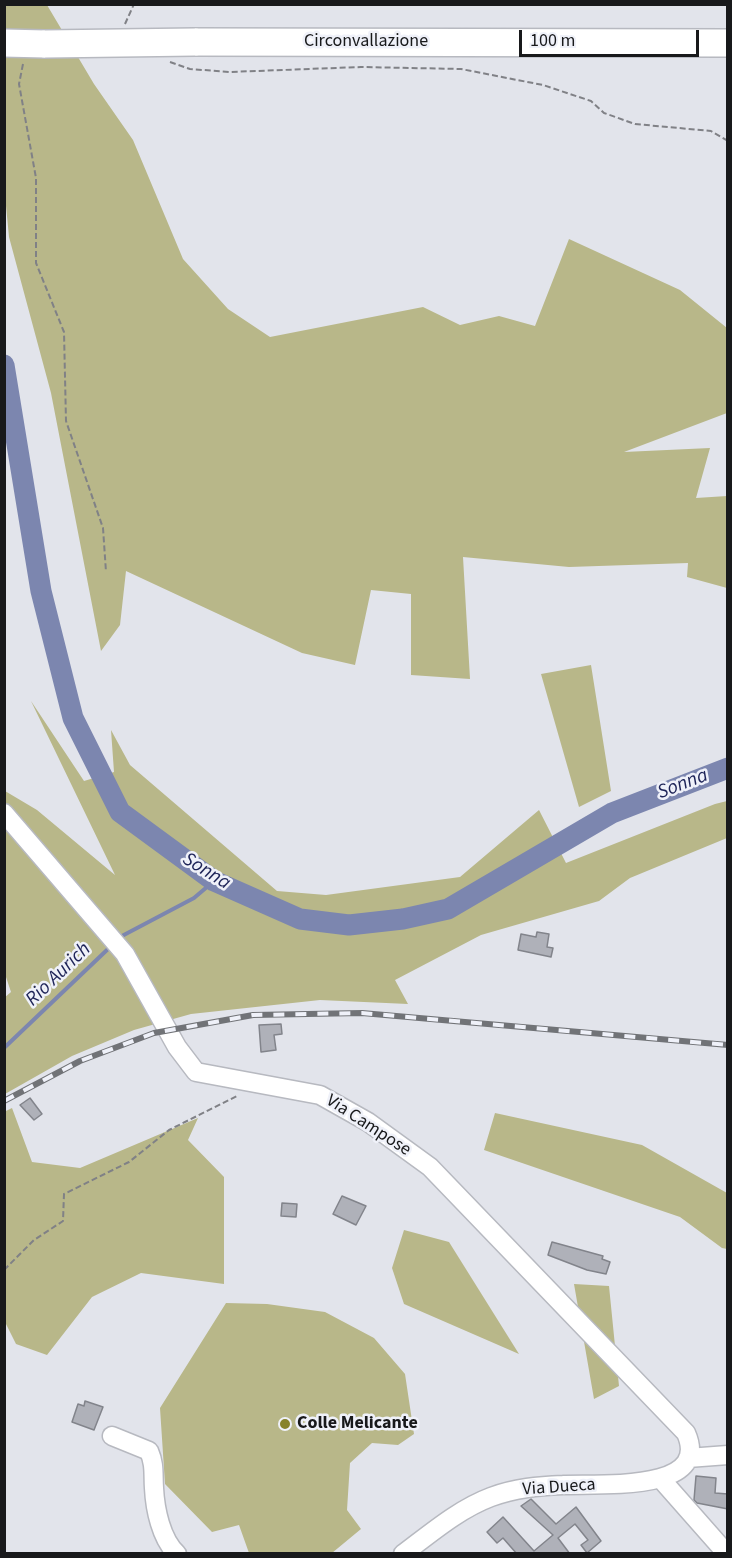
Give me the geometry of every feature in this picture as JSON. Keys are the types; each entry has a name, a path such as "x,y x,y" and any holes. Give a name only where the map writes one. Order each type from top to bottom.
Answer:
{"highway":[{"name":"Circonvallazione","path":"4,43 728,43"}],"street":[{"name":"Via Campose","path":"4,813 125,954 166,1029 196,1072 320,1095 368,1122 430,1167 555,1300 686,1433 692,1446 688,1458"},
{"path":"112,1436 149,1451 154,1463 154,1489 162,1528 166,1542 177,1554"},
{"path":"688,1458 728,1455"},
{"name":"Via Dueca","path":"403,1554 443,1523 491,1497 526,1488 629,1485 660,1478 679,1470 688,1458"},
{"path":"660,1478 728,1554"}],"path":[{"path":"125,25 134,4"},
{"path":"27,60 23,64 19,84 36,178 36,263 64,332 66,421 103,528 106,572"},
{"path":"165,60 190,69 230,72 361,67 461,69 543,85 591,101 604,114 635,124 711,131 728,141"},
{"path":"4,1270 34,1240 63,1221 64,1194 129,1162 169,1130 257,1084"}],"shaded area":[{"path":"4,5 47,5 94,84 133,140 183,259 228,309 270,337 423,307 460,325 499,316 535,326 569,239 680,290 727,328 727,413 624,452 710,448 696,498 727,496 727,588 687,577 688,563 569,567 463,557 470,679 411,675 411,594 371,590 355,665 302,653 126,571 120,625 101,651 51,393 9,237 4,185"},
{"path":"591,665 611,791 579,807 541,674"},
{"path":"31,701 84,781 114,772 111,730 130,765 277,891 326,895 460,877 539,810 566,863 727,801 727,838 630,878 599,901 481,935 395,980 408,1004 320,1000 191,1014 134,1030 72,1056 5,1094 4,998 11,992 4,971 5,791 37,810 115,875"},
{"path":"12,1108 32,1162 80,1168 198,1118 188,1140 224,1177 224,1284 141,1273 92,1297 47,1355 16,1344 4,1320 4,1112"},
{"path":"495,1113 642,1145 727,1193 727,1249 722,1248 680,1217 484,1150"},
{"path":"404,1230 449,1242 519,1354 404,1304 392,1268"},
{"path":"574,1284 609,1286 619,1386 594,1399"},
{"path":"226,1303 267,1304 325,1312 374,1338 405,1374 414,1434 398,1445 372,1443 350,1463 347,1510 361,1529 332,1553 249,1553 239,1525 212,1532 165,1484 160,1408"}],"building":[{"path":"537,932 549,934 547,947 553,948 551,957 518,950 521,934 536,937"},
{"path":"281,1024 282,1034 274,1035 276,1050 261,1052 259,1025"},
{"path":"30,1098 42,1114 34,1120 20,1105"},
{"path":"342,1196 366,1206 356,1225 333,1214"},
{"path":"282,1203 297,1204 296,1217 281,1216"},
{"path":"552,1242 603,1256 602,1259 610,1262 606,1274 587,1270 548,1255"},
{"path":"85,1401 103,1407 94,1430 72,1422 78,1404 84,1406"},
{"path":"696,1476 716,1478 715,1493 728,1494 728,1509 697,1503 694,1500"},
{"path":"531,1499 556,1524 576,1507 601,1541 587,1553 581,1545 588,1540 575,1524 558,1538 570,1554 517,1554 503,1538 497,1543 487,1532 503,1517 534,1551 553,1535 521,1506"}],"waterway":[{"name":"Sonna","path":"4,365 41,591 73,718 120,812 214,881 300,919 349,925 403,919 448,909 612,813 728,768"},
{"name":"Rio Aurich","path":"120,937 194,898 214,881"},
{"name":"Rio Aurich","path":"4,1048 108,949"},
{"name":"Rio Aurich","path":"4,1113 4,1161"}],"railway":[{"path":"4,1101 80,1061 154,1033 253,1015 362,1013 728,1045"}],"place":[{"name":"Colle Melicante","path":"285,1424"}]}
